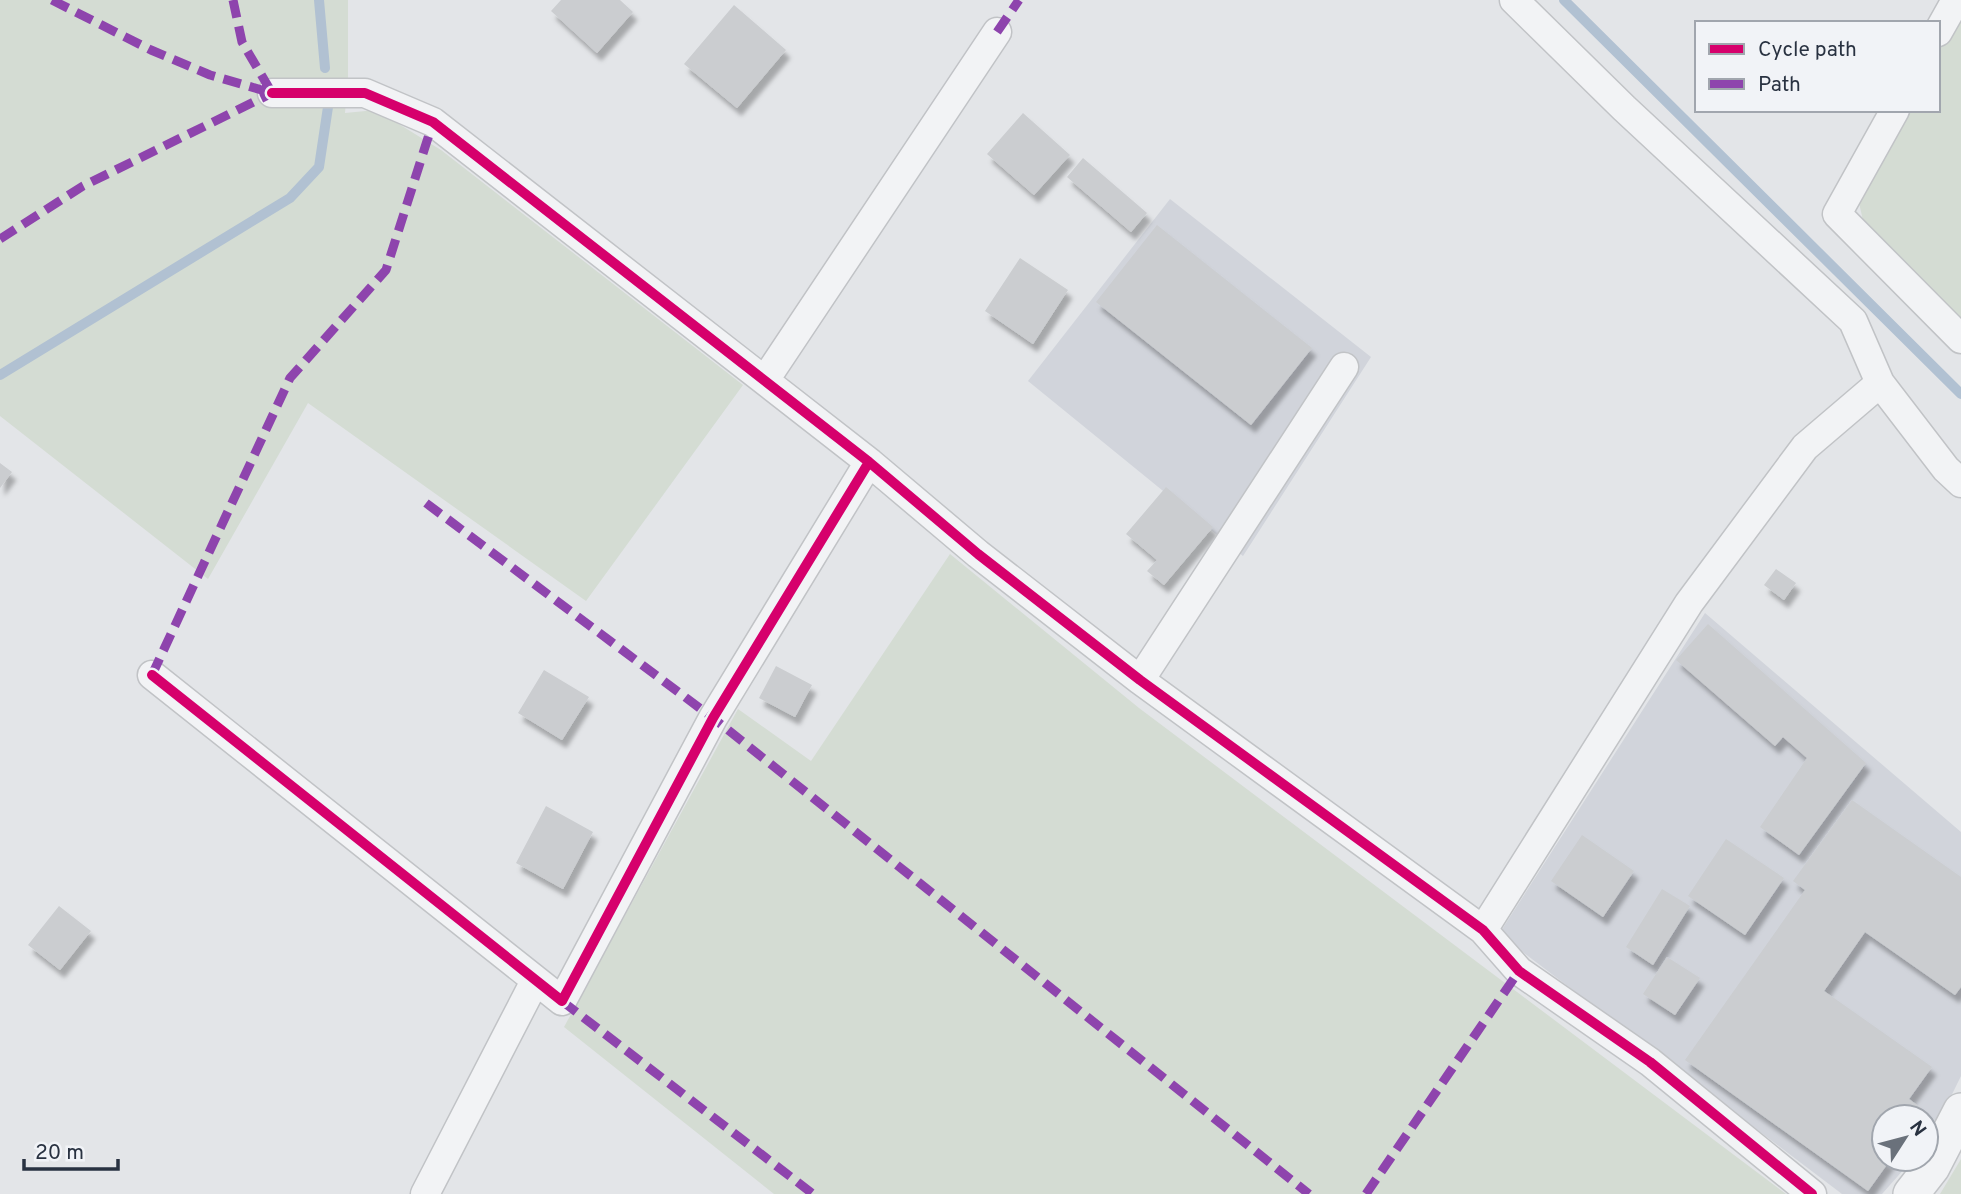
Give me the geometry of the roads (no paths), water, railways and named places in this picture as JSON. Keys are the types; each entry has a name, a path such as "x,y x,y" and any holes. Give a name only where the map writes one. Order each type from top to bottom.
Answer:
{"street":[{"path":"1514,0 1625,108 1853,321 1880,383 1945,469 1961,483"},
{"path":"1940,28 1956,0"},
{"path":"765,380 997,32"},
{"path":"272,93 365,93 433,122 869,462 978,554 1140,680 1483,930 1520,971 1650,1062 1812,1194"},
{"path":"1894,112 1837,214 1961,339"},
{"path":"1140,680 1345,367"},
{"path":"1483,930 1689,603 1805,447 1880,383"},
{"path":"152,676 562,1001 713,718 869,462"},
{"path":"425,1194 535,981"},
{"path":"1911,1194 1932,1167 1961,1111"}],"waterway":[{"path":"319,0 325,68"},
{"path":"1564,0 1961,394"},
{"path":"0,375 290,198 319,167 328,107"}]}
